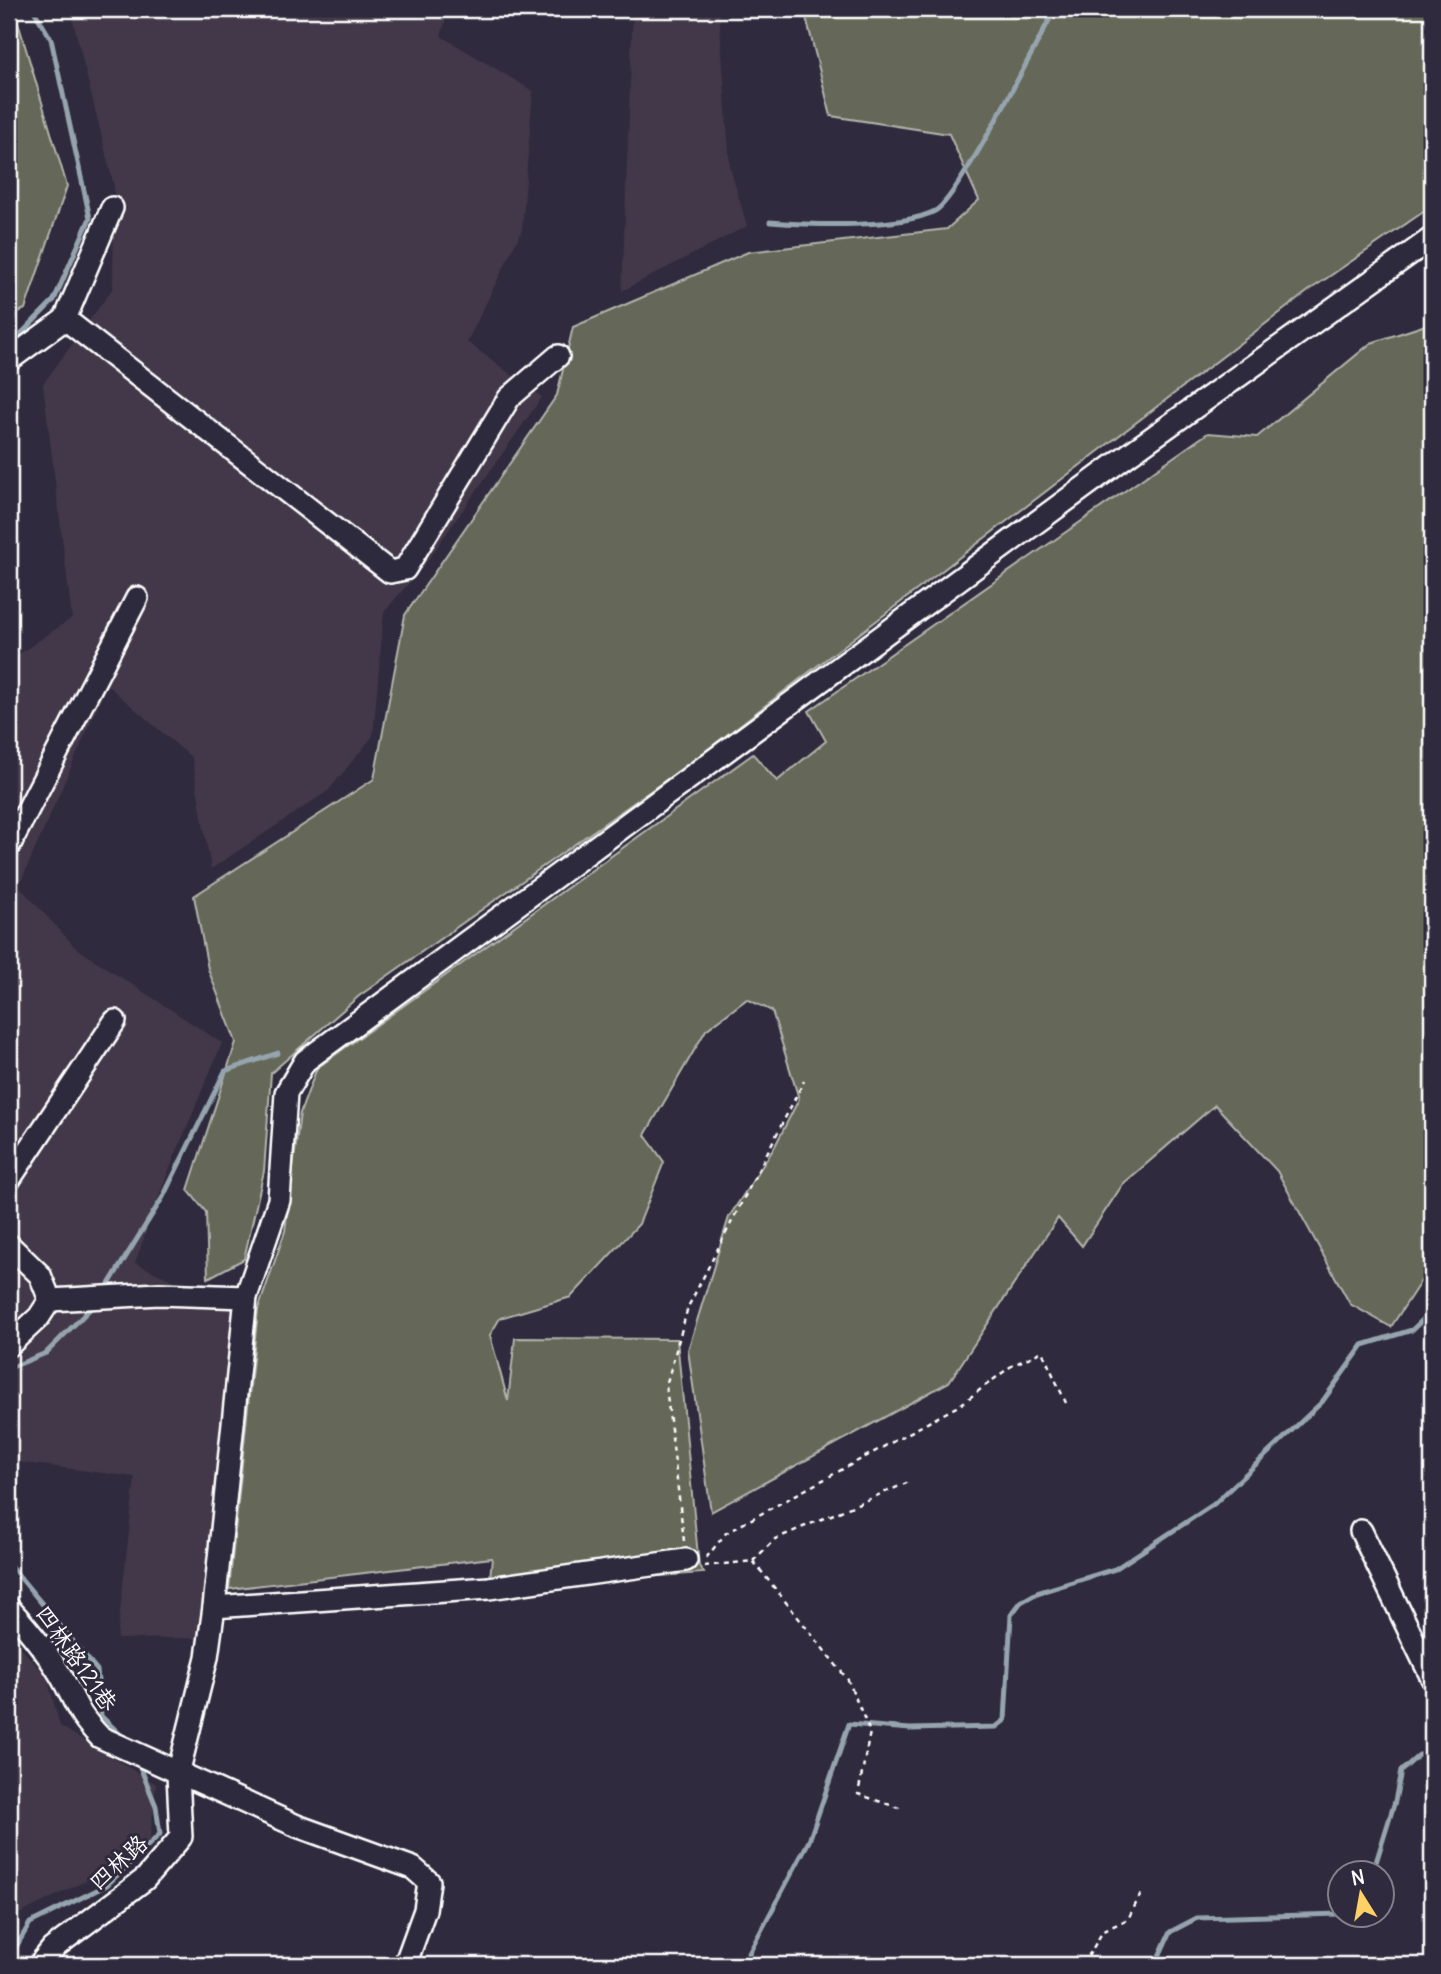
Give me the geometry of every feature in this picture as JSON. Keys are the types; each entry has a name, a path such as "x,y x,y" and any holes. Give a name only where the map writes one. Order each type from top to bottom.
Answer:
{"street":[{"path":"9,360 65,318 112,208"},
{"name":"四林路","path":"39,1965 52,1949 145,1880 181,1837 178,1774 207,1657 246,1297 279,1200 286,1093 305,1061 1110,468 1432,238"},
{"path":"65,318 390,572 405,569 509,398 558,356"},
{"path":"9,846 137,598"},
{"path":"9,1180 115,1021"},
{"path":"9,1245 40,1275 50,1300"},
{"path":"50,1300 159,1294 246,1297"},
{"path":"9,1345 39,1317 50,1300"},
{"path":"1361,1531 1432,1678"},
{"path":"214,1607 489,1588 686,1560"},
{"name":"四林路121巷","path":"9,1608 46,1653 78,1714 100,1737 297,1826 413,1868 429,1882 425,1910 405,1965"}],"path":[{"path":"686,1560 666,1386 688,1307 804,1081"},
{"path":"909,1482 775,1539 753,1561 699,1566 726,1533 960,1405 1010,1367 1042,1351 1066,1404"},
{"path":"753,1561 848,1680 870,1732 859,1794 902,1809"},
{"path":"1083,1965 1103,1931 1128,1919 1143,1890"}],"shaded area":[{"path":"70,9 449,9 441,36 533,91 522,230 467,342 542,397 423,567 384,612 373,736 328,791 211,869 192,758 107,685 19,886 76,948 222,1043 164,1182 135,1263 236,1310 203,1638 117,1639 135,1477 9,1461 9,661 72,618 43,384 113,288 114,186"},
{"path":"633,9 719,11 730,167 747,226 622,291"},
{"path":"9,1635 47,1677 60,1726 156,1784 149,1849 13,1917 9,1933"}],"green space":[{"path":"9,9 14,9 67,186 25,309 9,317"},
{"path":"804,9 1432,9 1432,206 1311,289 690,763 359,996 271,1073 264,1171 244,1259 208,1278 206,1212 188,1190 236,1042 208,969 194,896 374,779 405,615 557,395 573,327 748,252 947,229 979,200 949,134 831,116"},
{"path":"1432,323 1432,1264 1391,1327 1350,1304 1277,1171 1215,1105 1123,1184 1082,1246 1058,1218 949,1382 711,1512 688,1350 729,1217 774,1148 799,1099 772,1011 747,999 706,1030 645,1135 664,1162 639,1224 571,1297 500,1318 490,1335 508,1401 515,1338 677,1339 699,1566 704,1573 489,1588 492,1558 229,1589 258,1310 285,1231 300,1113 317,1068 753,754 777,781 826,741 809,711 1208,433 1257,437 1371,343"}],"waterway":[{"path":"9,342 18,337 54,300 90,218 51,39 33,9"},
{"path":"770,222 831,225 878,223 920,217 935,211 946,200 979,150 1055,9"},
{"path":"104,1292 163,1197 225,1071 278,1053"},
{"path":"9,1373 12,1367 46,1353 96,1303"},
{"path":"747,1965 746,1959 809,1841 849,1724 910,1729 996,1727 1005,1720 1011,1615 1021,1602 1037,1593 1115,1569 1214,1504 1322,1402 1363,1345 1412,1330 1432,1311"},
{"path":"9,1564 97,1670 101,1716 125,1739"},
{"path":"1377,1858 1401,1771 1419,1755 1432,1754"},
{"path":"9,1959 30,1923 107,1885 160,1834 156,1806 138,1762"},
{"path":"1155,1965 1170,1932 1197,1918 1326,1914"}]}
